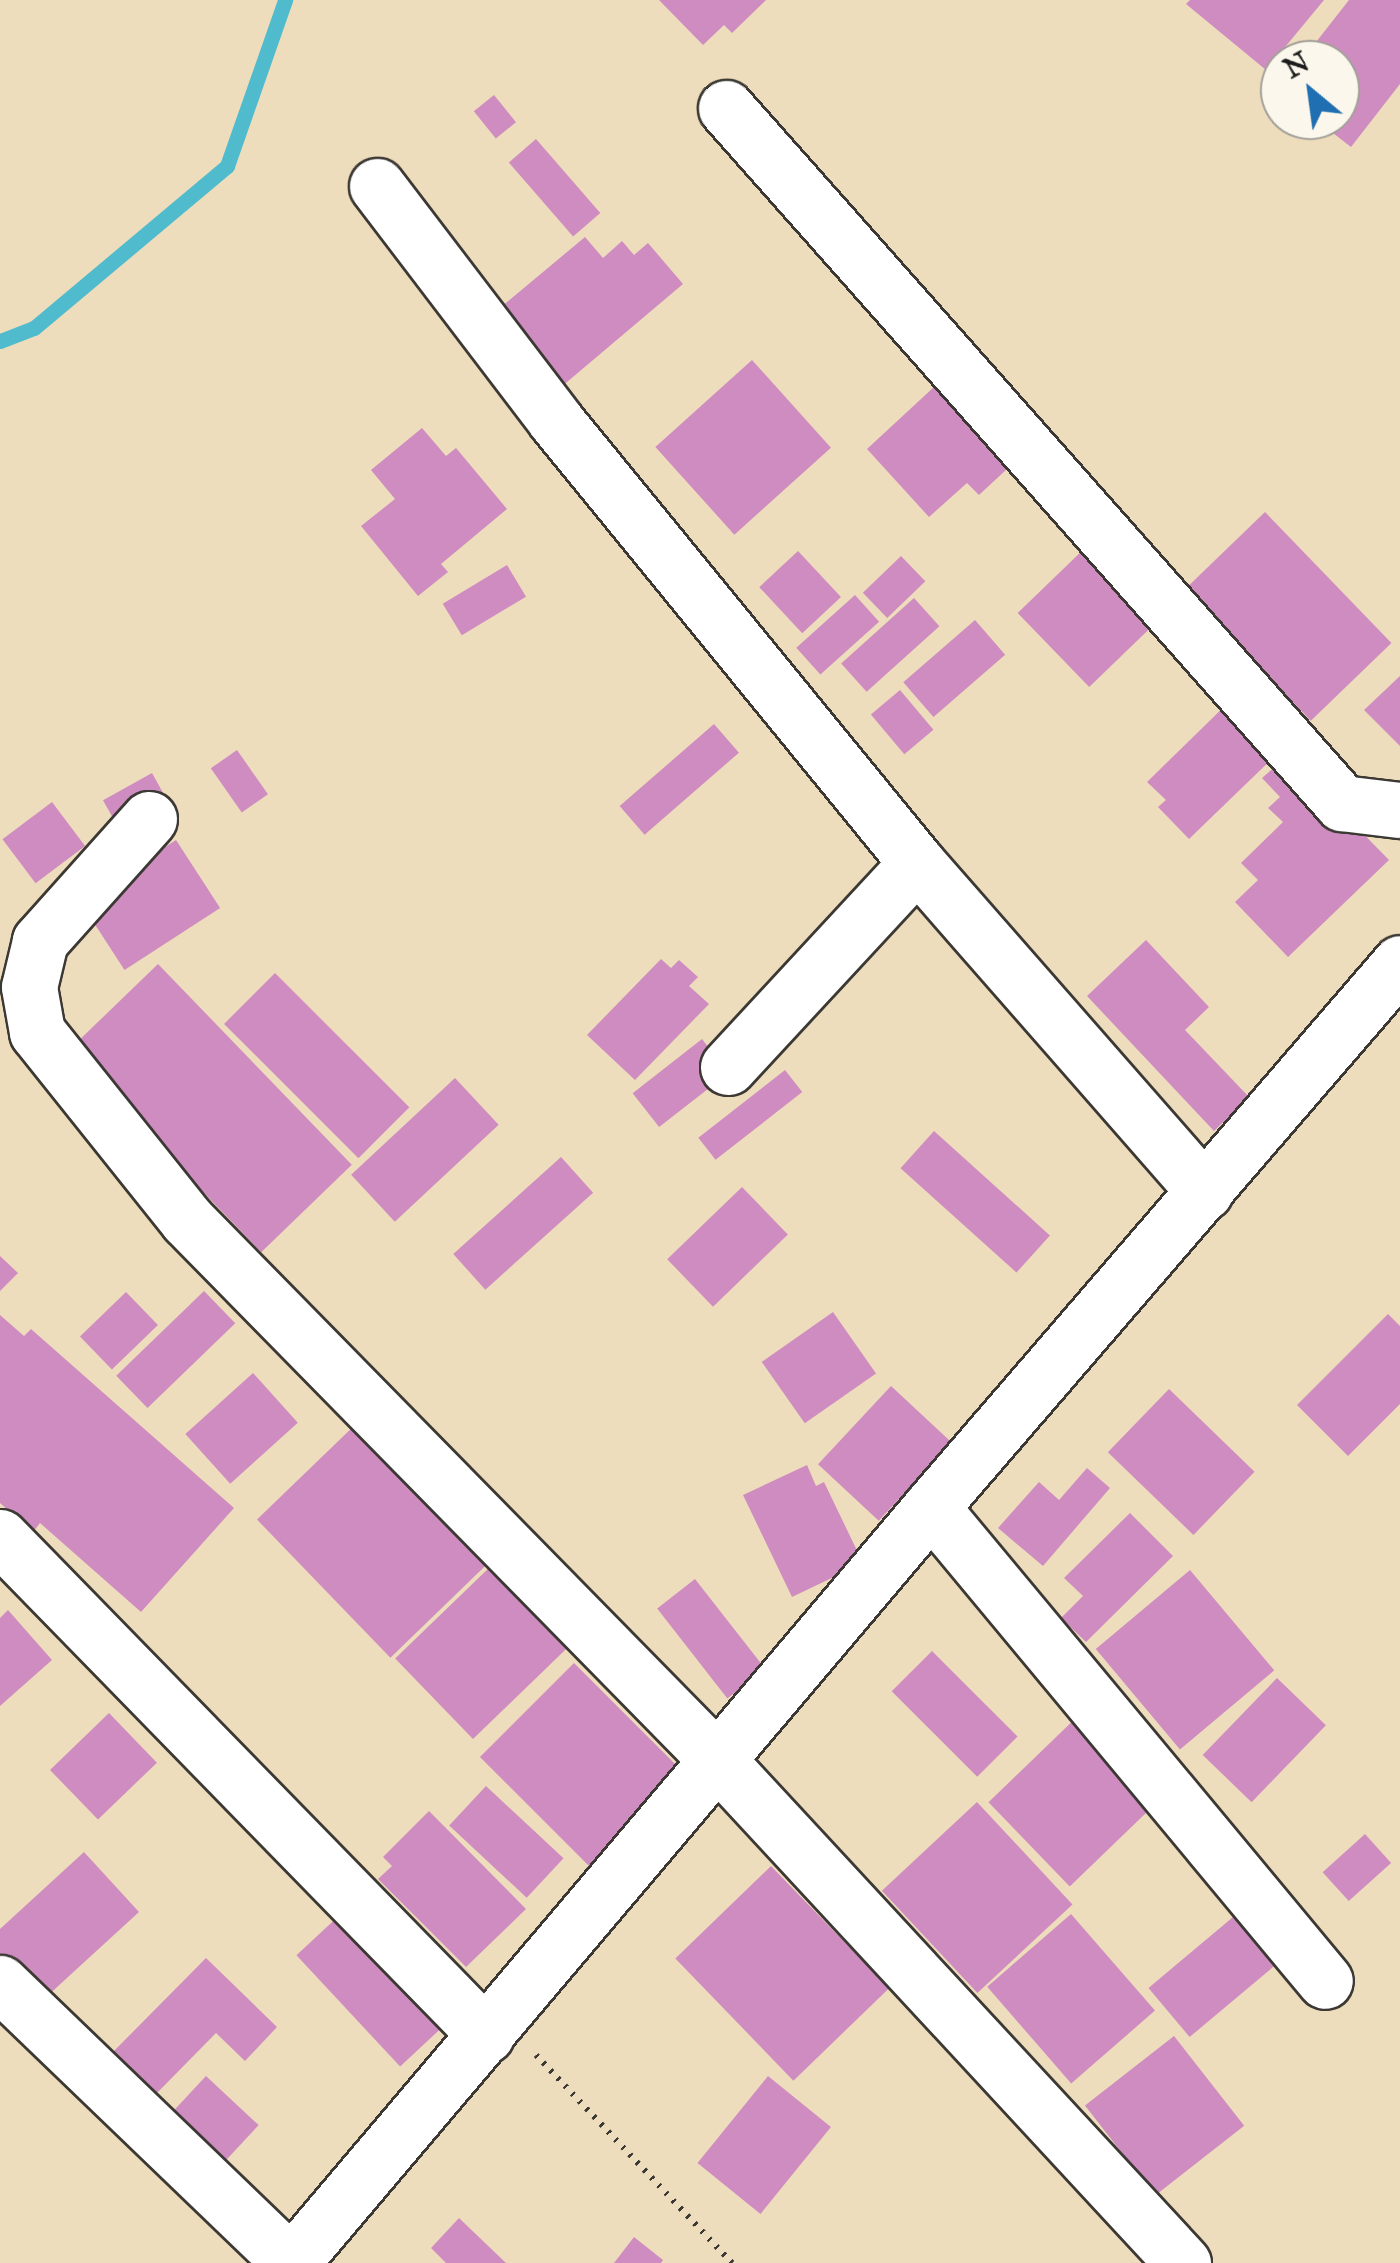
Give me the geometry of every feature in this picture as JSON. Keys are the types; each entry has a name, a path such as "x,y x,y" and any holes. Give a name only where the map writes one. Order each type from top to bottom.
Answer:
{"street":[{"path":"726,108 1342,803 1400,810"},
{"path":"377,186 555,420 917,863 1205,1192"},
{"path":"150,818 40,941 29,987 37,1032 187,1220 719,1762 1183,2263"},
{"path":"728,1067 917,863"},
{"path":"0,1983 291,2263 931,1507 1400,963"},
{"path":"931,1507 1326,1981"},
{"path":"0,1538 493,2027"}],"path":[{"path":"493,2027 732,2263"}],"building":[{"path":"659,0 766,0 732,33 724,25 703,45"},
{"path":"1190,0 1324,0 1291,40 1260,40 1260,65 1186,4"},
{"path":"1349,0 1400,0 1400,84 1360,135 1360,40 1318,40"},
{"path":"494,95 516,122 496,139 474,111"},
{"path":"536,139 600,213 573,237 509,163"},
{"path":"585,237 603,258 622,241 634,255 648,243 683,284 554,393 495,312"},
{"path":"752,360 831,448 734,535 655,447"},
{"path":"948,374 1023,454 979,495 967,483 929,517 867,449"},
{"path":"422,428 446,456 456,448 507,509 441,564 448,572 418,596 361,526 395,499 371,470"},
{"path":"1265,512 1391,643 1311,721 1184,590"},
{"path":"1086,547 1158,621 1089,687 1018,613"},
{"path":"798,551 841,597 802,633 759,587"},
{"path":"901,556 925,581 887,618 863,593"},
{"path":"507,565 526,597 462,635 443,604"},
{"path":"855,595 879,622 820,675 796,648"},
{"path":"914,598 939,626 867,692 841,664"},
{"path":"975,620 1005,655 933,717 903,682"},
{"path":"1400,676 1400,746 1364,710"},
{"path":"900,690 933,730 904,754 871,714"},
{"path":"1234,697 1278,753 1189,839 1158,807 1166,800 1147,782"},
{"path":"714,724 739,753 645,835 620,806"},
{"path":"237,750 268,794 242,813 211,768"},
{"path":"1287,756 1389,860 1288,957 1235,902 1258,880 1241,863 1283,822 1268,808 1280,797 1262,778"},
{"path":"152,773 167,800 118,827 103,800"},
{"path":"52,802 85,846 36,883 2,839"},
{"path":"176,840 220,908 125,970 80,902"},
{"path":"1146,940 1209,1007 1185,1030 1249,1097 1214,1131 1087,996"},
{"path":"661,959 671,968 679,960 698,977 689,986 709,1004 635,1080 587,1035"},
{"path":"158,964 352,1165 261,1252 67,1052"},
{"path":"275,973 409,1107 358,1158 224,1024"},
{"path":"702,1039 728,1073 659,1127 633,1093"},
{"path":"785,1070 802,1092 716,1160 698,1138"},
{"path":"455,1078 499,1125 395,1222 351,1175"},
{"path":"934,1131 1050,1235 1016,1273 901,1168"},
{"path":"561,1157 593,1193 485,1290 453,1254"},
{"path":"742,1187 788,1234 713,1307 667,1259"},
{"path":"0,1256 18,1273 0,1291"},
{"path":"204,1291 235,1323 148,1408 116,1376"},
{"path":"126,1292 158,1325 112,1370 80,1336"},
{"path":"833,1312 876,1373 805,1423 762,1362"},
{"path":"1388,1314 1400,1326 1400,1404 1348,1456 1297,1405"},
{"path":"0,1315 24,1336 31,1329 234,1508 141,1612 40,1523 33,1532 0,1503"},
{"path":"253,1373 298,1423 230,1484 185,1434"},
{"path":"891,1386 952,1443 879,1521 818,1464"},
{"path":"1169,1389 1255,1472 1193,1535 1108,1452"},
{"path":"357,1423 490,1561 390,1658 257,1520"},
{"path":"807,1465 816,1486 824,1482 863,1563 792,1597 743,1495"},
{"path":"1087,1468 1110,1488 1043,1566 998,1528 1039,1482 1059,1500"},
{"path":"1130,1513 1173,1556 1086,1642 1061,1618 1083,1596 1064,1578"},
{"path":"493,1564 571,1645 473,1739 395,1658"},
{"path":"1190,1570 1274,1670 1180,1749 1096,1649"},
{"path":"695,1579 765,1669 727,1698 657,1609"},
{"path":"8,1610 52,1660 0,1706 0,1618"},
{"path":"932,1651 1018,1737 977,1777 892,1691"},
{"path":"574,1663 684,1773 590,1867 480,1757"},
{"path":"1277,1678 1326,1725 1252,1802 1203,1755"},
{"path":"1082,1712 1163,1796 1070,1886 988,1802"},
{"path":"109,1713 157,1763 98,1820 50,1770"},
{"path":"486,1786 564,1858 527,1898 449,1825"},
{"path":"977,1802 1072,1904 977,1993 882,1891"},
{"path":"429,1811 526,1909 466,1967 378,1879 392,1866 383,1857"},
{"path":"1365,1834 1391,1863 1349,1901 1323,1872"},
{"path":"84,1852 139,1912 32,2010 0,1975 0,1929"},
{"path":"771,1866 889,1988 793,2081 675,1958"},
{"path":"1245,1907 1286,1956 1190,2037 1148,1988"},
{"path":"344,1911 448,2022 400,2066 296,1955"},
{"path":"1071,1914 1155,2011 1071,2083 987,1987"},
{"path":"206,1958 277,2027 245,2061 216,2033 155,2095 112,2053"},
{"path":"1174,2036 1244,2126 1155,2195 1085,2106"},
{"path":"206,2076 259,2125 223,2163 171,2114"},
{"path":"768,2076 831,2127 760,2214 698,2163"},
{"path":"459,2218 506,2263 446,2263 431,2248"},
{"path":"634,2237 663,2260 661,2263 614,2263"}],"waterway":[{"path":"0,341 34,328 227,166 285,0"}]}
